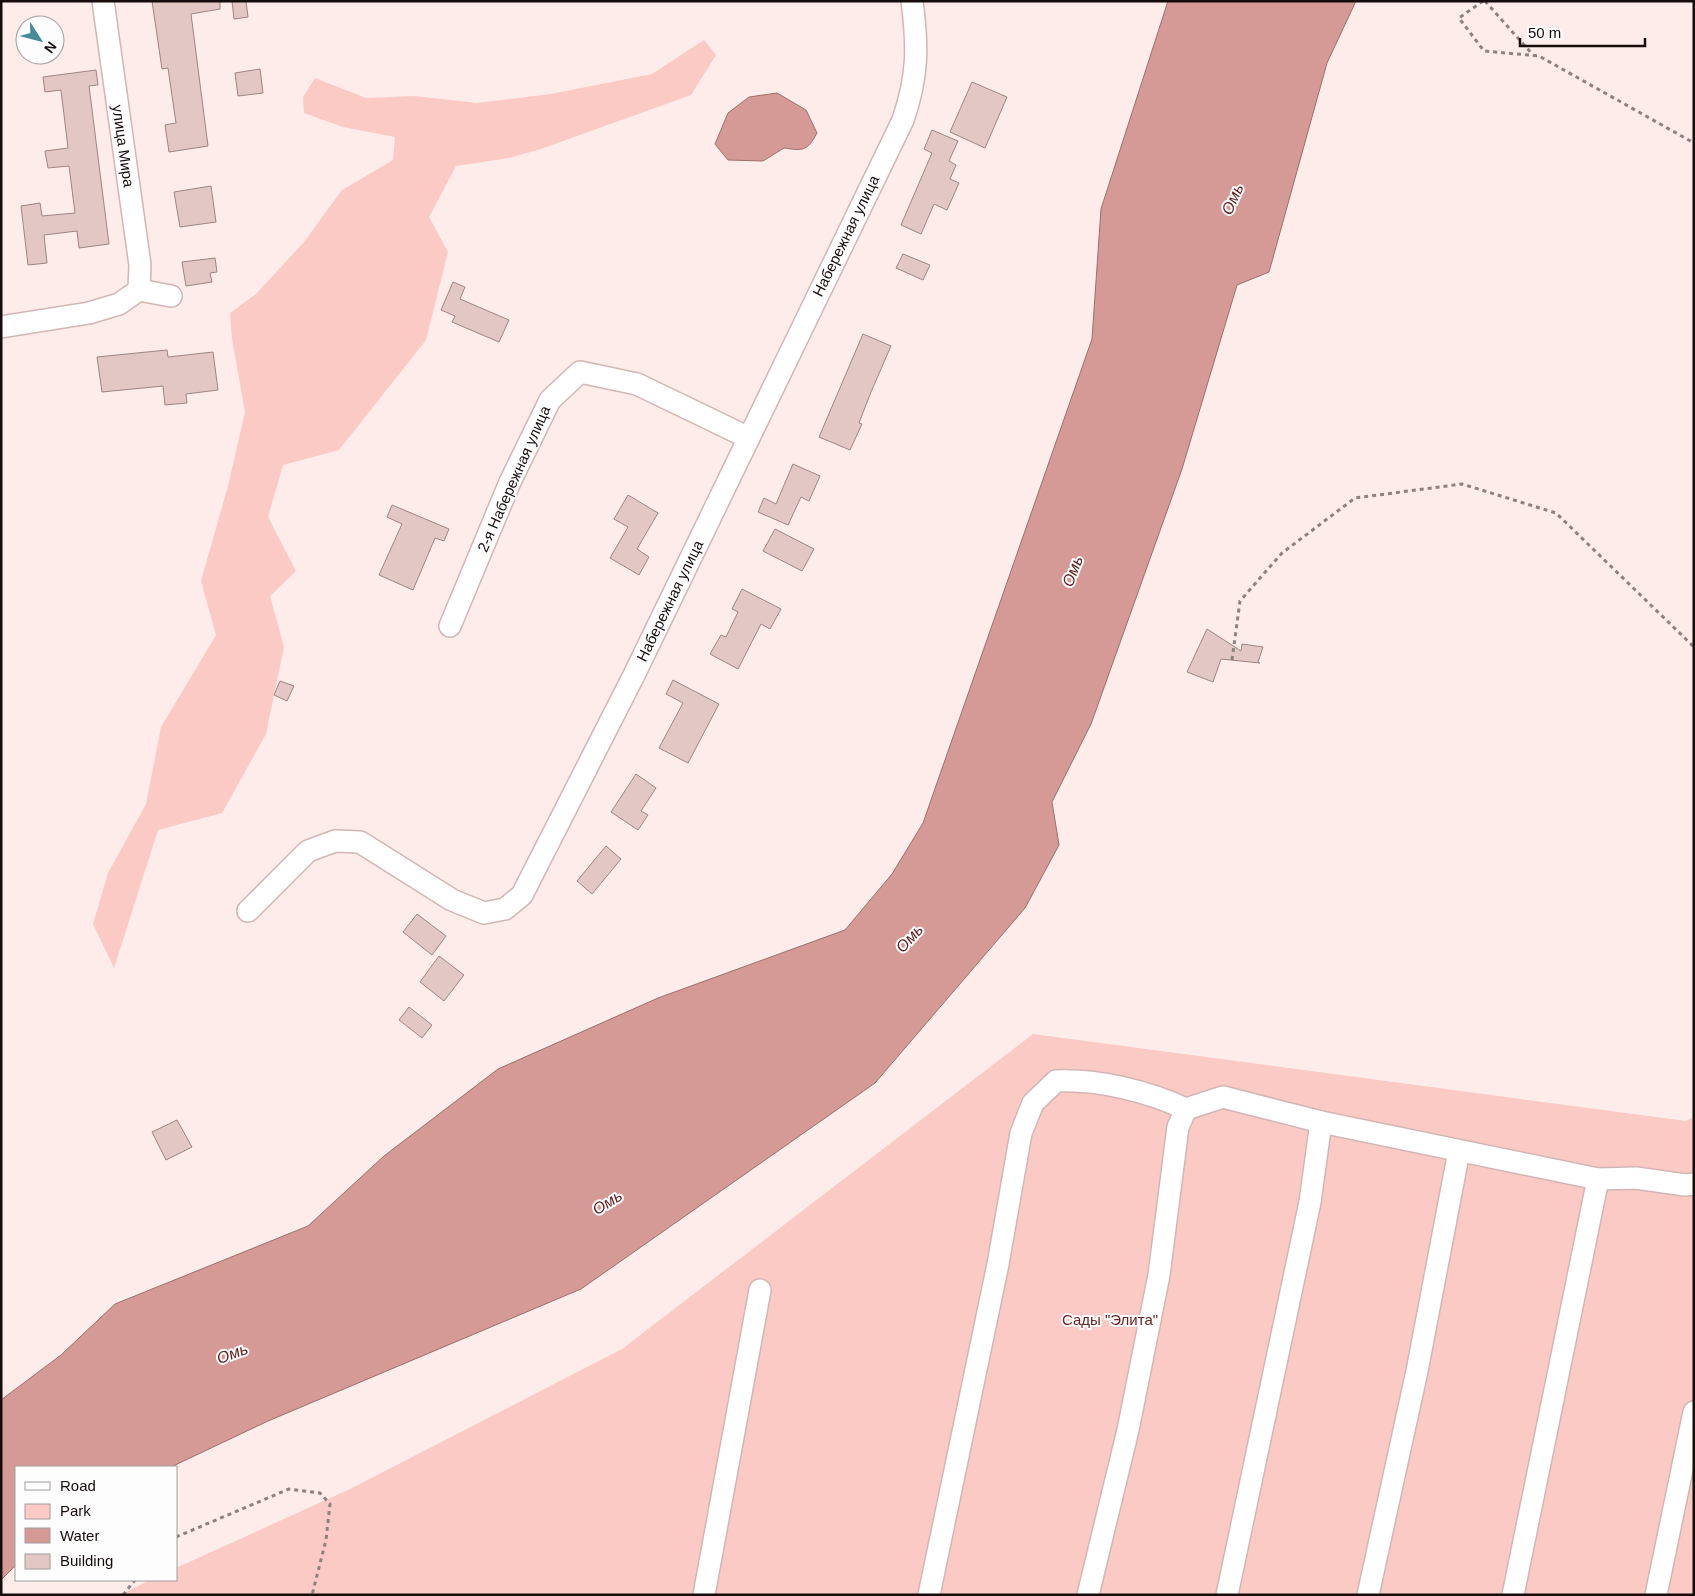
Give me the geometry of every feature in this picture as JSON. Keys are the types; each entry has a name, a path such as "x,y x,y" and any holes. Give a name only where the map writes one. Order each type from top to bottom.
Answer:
{"street":[{"name":"улица Мира","path":"104,1 140,266 139,290"},
{"name":"Набережная улица","path":"248,911 308,851 335,841 360,842 452,900 484,913 505,909 522,895 634,675 903,120 916,73 918,49 912,1"},
{"path":"1,327 89,313 119,304 139,290 171,296"},
{"name":"2-я Набережная улица","path":"450,626 510,482 550,400 580,372 637,384 749,438"},
{"path":"929,1595 998,1264 1021,1133 1032,1103 1056,1081 1077,1080 1170,1102 1186,1109 1223,1097 1321,1122 1598,1179 1636,1178 1685,1185 1694,1184"},
{"path":"1088,1595 1128,1430 1156,1294 1178,1127 1186,1109"},
{"path":"1227,1595 1310,1202 1321,1122"},
{"path":"1368,1595 1417,1371 1459,1151"},
{"path":"1514,1595 1598,1179"},
{"path":"704,1595 760,1290"},
{"path":"1656,1595 1694,1412"}],"path":[{"path":"1533,56 1484,1 1459,18 1484,50 1533,56 1539,56 1694,143"},
{"path":"1232,660 1240,601 1282,553 1355,498 1462,484 1556,513 1694,647"},
{"path":"178,1536 289,1489 320,1493 330,1504 326,1540 312,1595"},
{"path":"124,1595 135,1581"}],"green space":[{"path":"704,40 716,55 691,95 541,149 509,158 456,166 429,217 448,252 426,340 339,450 283,465 268,517 296,571 270,596 284,647 266,734 222,813 158,830 114,968 93,924 108,873 146,804 161,727 216,635 201,581 228,486 245,412 232,339 230,313 256,294 304,242 342,190 393,160 395,137 343,127 304,113 303,97 315,78 366,98 414,96 477,103 551,94 652,74"},
{"name":"Сады \"Элита\"","path":"1033,1034 1686,1121 1694,1117 1694,1595 120,1595 148,1581 178,1581 178,1567 350,1489 622,1349"}],"water":[{"name":"Омь","path":"1168,1 1356,1 1327,63 1269,272 1237,285 1182,469 1091,724 1052,802 1059,845 1025,908 875,1083 581,1289 268,1421 173,1466 15,1466 15,1566 1,1580 1,1400 61,1355 115,1304 308,1226 384,1156 498,1069 658,998 845,930 892,874 923,823 1092,339 1101,209"},
{"path":"777,93 806,110 817,133 810,143 801,149 784,148 763,161 728,160 715,144 728,113 749,97"}],"building":[{"path":"152,1 220,1 220,9 191,14 208,146 169,152 165,125 176,123 168,68 162,69"},
{"path":"232,1 246,1 248,17 234,19"},
{"path":"260,69 263,93 238,96 235,73"},
{"path":"96,70 98,85 89,86 109,244 79,248 77,231 44,235 47,263 28,265 21,206 40,203 42,216 75,213 69,166 48,168 45,151 68,148 61,90 45,92 43,77"},
{"path":"972,82 1007,97 985,148 950,132"},
{"path":"932,130 958,141 949,161 956,165 950,179 959,183 947,210 934,204 921,234 901,225 932,153 924,149"},
{"path":"211,186 216,222 180,227 174,192"},
{"path":"903,254 930,265 923,280 896,268"},
{"path":"215,258 217,272 210,273 212,282 186,286 182,262"},
{"path":"453,282 465,287 460,299 509,320 499,342 452,322 455,316 441,310"},
{"path":"863,334 891,346 871,392 859,423 862,424 850,450 819,437"},
{"path":"167,350 168,357 213,352 218,390 186,394 187,403 165,405 163,386 102,392 97,357"},
{"path":"793,464 820,476 809,501 801,497 788,525 758,512 764,498 776,504"},
{"path":"628,495 658,513 637,549 649,557 639,575 610,558 628,527 614,519"},
{"path":"392,505 449,529 444,541 435,538 413,590 379,575 402,524 387,517"},
{"path":"775,529 814,549 802,571 763,551"},
{"path":"742,589 781,609 770,629 761,624 738,669 710,654 721,635 726,637 738,612 732,609"},
{"path":"1207,629 1241,651 1242,644 1263,647 1258,662 1260,663 1221,659 1213,682 1187,672"},
{"path":"673,680 719,704 688,763 659,748 683,703 666,694"},
{"path":"280,681 294,686 287,701 274,695"},
{"path":"636,774 656,788 641,811 648,815 638,830 611,812"},
{"path":"606,846 621,859 592,894 577,881"},
{"path":"417,914 446,936 432,955 403,932"},
{"path":"439,956 464,975 444,1001 420,982"},
{"path":"409,1007 432,1025 422,1038 399,1020"},
{"path":"177,1120 192,1147 166,1160 152,1132"}]}
